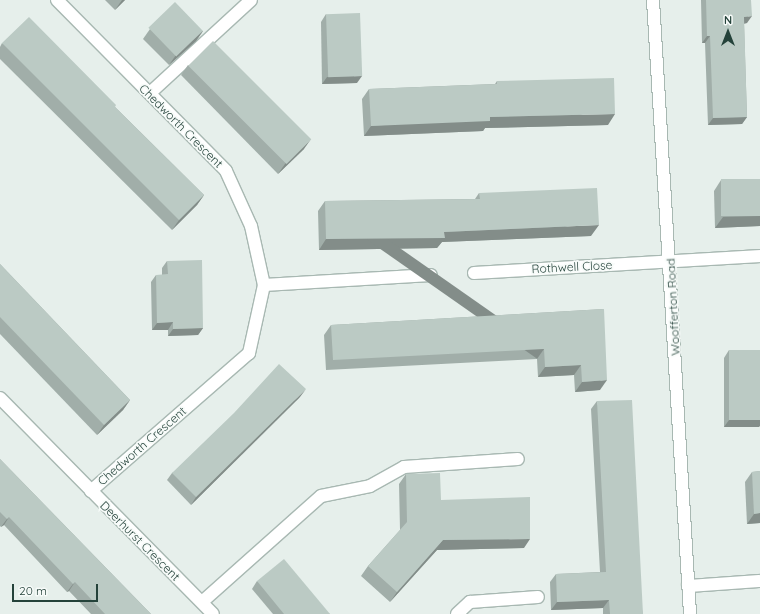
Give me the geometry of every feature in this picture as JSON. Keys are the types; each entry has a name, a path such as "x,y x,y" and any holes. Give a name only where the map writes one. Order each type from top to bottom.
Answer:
{"street":[{"name":"Chedworth Crescent","path":"57,0 226,171 251,226 264,285 249,353 91,491"},
{"path":"150,93 251,0"},
{"name":"Woofferton Road","path":"654,0 690,614"},
{"name":"Rothwell Close","path":"474,272 760,256"},
{"path":"264,285 431,275"},
{"name":"Deerhurst Crescent","path":"0,398 214,614"},
{"path":"202,602 321,496 370,486 404,467 518,459"},
{"path":"688,586 760,581"},
{"path":"457,614 470,602 538,597"}],"building":[{"path":"706,0 751,0 752,16 744,17 747,117 713,118 710,36 707,36"},
{"path":"175,2 203,31 176,56 148,28"},
{"path":"360,13 362,76 328,77 326,14"},
{"path":"29,17 116,105 115,107 204,195 179,220 2,43"},
{"path":"213,41 311,139 287,164 188,66"},
{"path":"614,78 615,114 490,117 490,121 371,126 369,89 497,84 497,81"},
{"path":"721,179 760,179 760,216 721,216"},
{"path":"597,188 599,225 444,232 445,238 326,239 325,201 480,199 479,193"},
{"path":"202,260 203,328 173,329 173,322 157,323 156,275 168,274 167,261"},
{"path":"0,264 130,400 104,425 0,317"},
{"path":"604,309 607,380 582,382 581,365 545,367 544,349 333,360 331,325"},
{"path":"729,350 760,350 760,420 729,420"},
{"path":"279,364 306,389 196,497 172,473 234,413"},
{"path":"632,400 643,614 610,614 609,600 557,602 556,574 606,572 597,401"},
{"path":"0,459 151,614 105,614 75,582 73,584 9,517 7,519 0,512"},
{"path":"760,471 760,513 754,514 752,472"},
{"path":"440,473 441,500 530,497 530,539 443,540 397,592 368,566 407,522 406,474"},
{"path":"284,559 330,614 284,614 257,581"}]}
